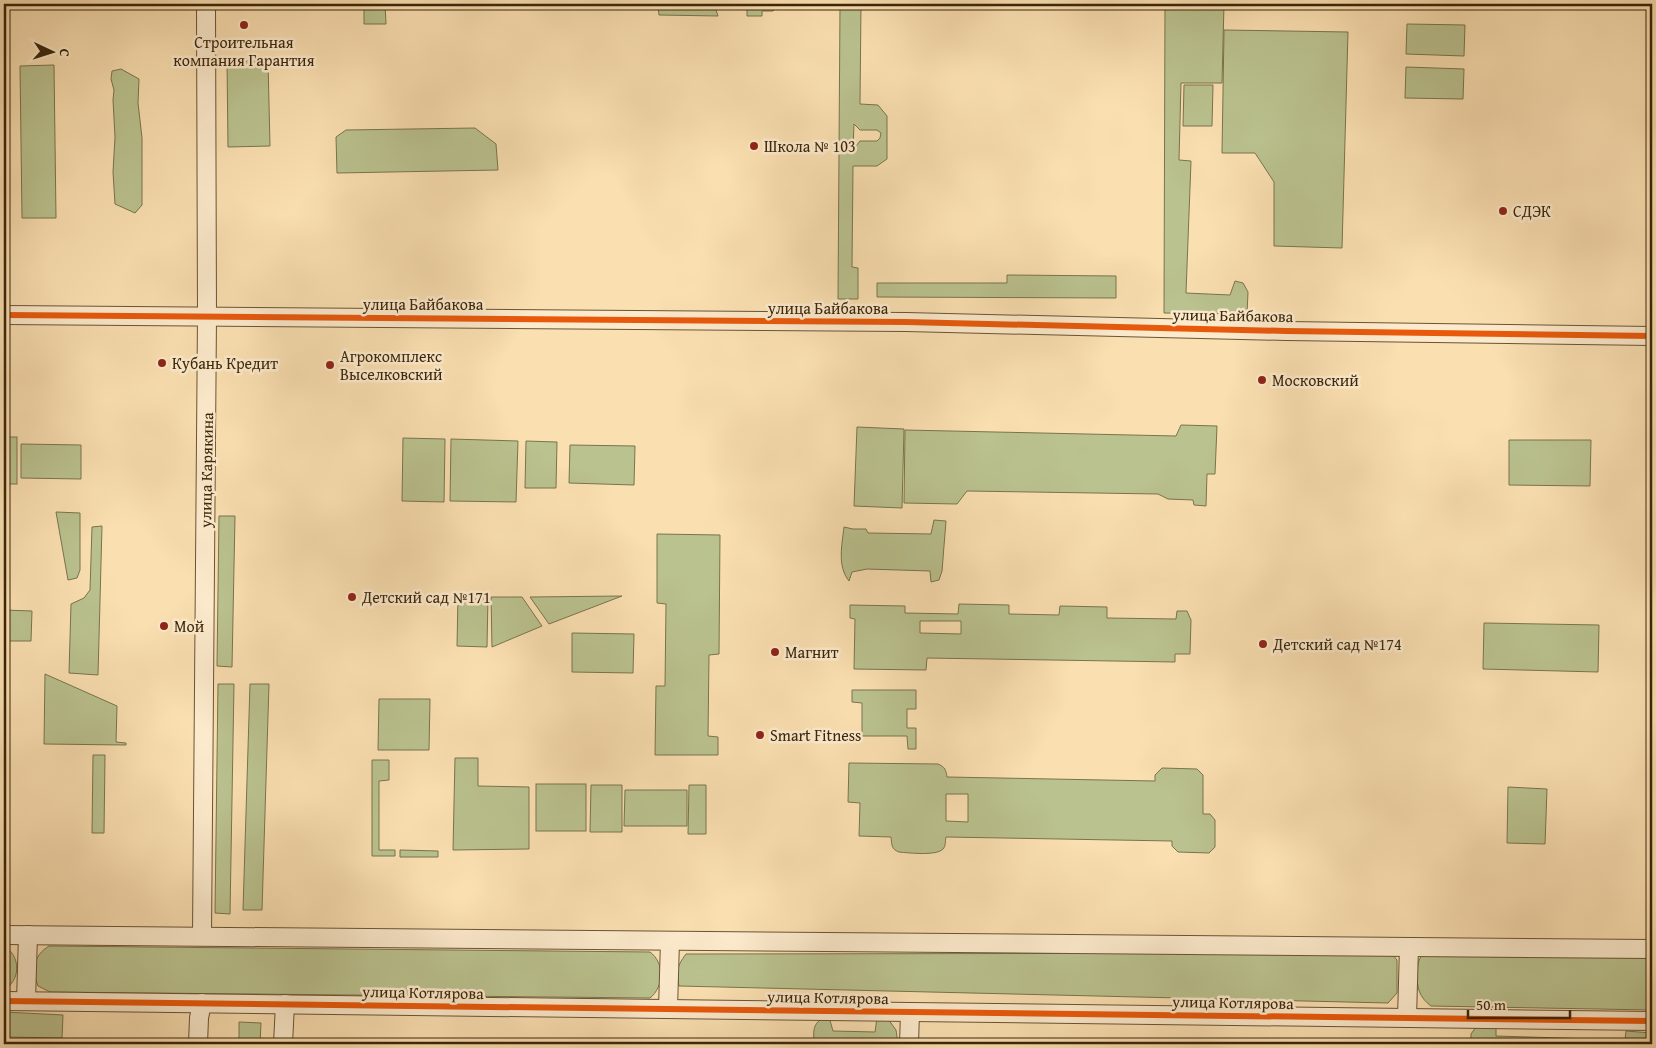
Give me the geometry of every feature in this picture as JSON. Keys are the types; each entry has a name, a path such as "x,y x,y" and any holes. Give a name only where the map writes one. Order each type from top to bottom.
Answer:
{"street":[{"name":"улица Карякина","path":"202,936 207,316 206,4"},
{"name":"улица Байбакова","path":"4,315 906,322 1286,331 1652,336"},
{"path":"4,935 1652,949"},
{"path":"26,1001 28,935"},
{"path":"668,1009 670,940"},
{"path":"1407,1018 1409,947"},
{"name":"улица Котлярова","path":"4,1001 1652,1021"},
{"path":"198,1044 199,1018 202,1003"},
{"path":"283,1044 285,1004"},
{"name":"улица Котлярова","path":"909,1044 910,1012"}],"green space":[{"path":"364,4 385,4 386,24 364,24"},
{"path":"660,4 714,4 718,16 659,15 658,6"},
{"path":"747,4 776,4 776,8 773,11 762,11 762,16 747,16"},
{"path":"840,4 861,4 860,104 878,105 887,116 887,159 877,166 853,166 852,267 858,268 858,299 838,299","holes":["854,124 860,130 877,130 881,133 880,138 877,141 860,141 853,150"]},
{"path":"946,4 1055,4 1055,8 946,6"},
{"path":"1165,4 1224,4 1222,83 1181,83 1179,160 1191,161 1186,293 1230,295 1235,281 1243,283 1248,292 1247,314 1164,313"},
{"path":"1407,24 1465,25 1464,56 1406,54"},
{"path":"1224,30 1348,32 1342,248 1274,246 1274,182 1255,153 1222,153"},
{"path":"227,61 268,61 270,146 228,147"},
{"path":"54,65 56,218 22,218 20,66"},
{"path":"1406,67 1464,69 1463,99 1405,98"},
{"path":"121,69 139,79 138,103 142,138 142,205 135,213 115,204 113,172 115,137 114,90 111,79 112,71"},
{"path":"1184,85 1213,85 1212,126 1183,126"},
{"path":"475,128 496,144 498,170 337,173 336,137 346,130"},
{"path":"1007,275 1116,276 1116,298 877,297 877,283 1007,283"},
{"path":"1181,425 1217,426 1215,474 1207,474 1206,506 1194,505 1193,500 1168,499 1158,494 967,491 957,504 904,503 905,430 1176,436"},
{"path":"857,427 904,429 902,508 854,506"},
{"path":"4,437 17,437 17,484 4,484"},
{"path":"403,438 445,439 444,502 402,501"},
{"path":"451,439 518,441 516,502 450,501"},
{"path":"1509,440 1591,440 1590,486 1509,485"},
{"path":"526,441 557,442 556,488 525,488"},
{"path":"21,444 81,445 81,479 21,478"},
{"path":"570,445 635,446 634,485 569,483"},
{"path":"56,512 80,513 80,570 77,578 68,580"},
{"path":"219,516 235,516 232,667 217,666"},
{"path":"934,520 946,521 942,571 939,580 931,582 930,571 867,569 852,572 849,581 845,575 842,562 844,527 866,529 868,533 931,534"},
{"path":"102,526 98,675 69,673 71,604 84,598 90,590 92,527"},
{"path":"657,534 720,535 719,654 709,655 708,736 718,737 718,755 655,755 656,686 665,686 666,604 657,603"},
{"path":"458,596 488,597 487,647 457,646"},
{"path":"622,596 549,624 530,597"},
{"path":"491,597 522,597 542,626 492,647"},
{"path":"959,604 1009,605 1009,614 1059,615 1060,606 1107,607 1107,618 1176,619 1177,611 1187,611 1191,620 1190,654 1175,654 1175,662 927,658 926,670 854,669 855,619 850,618 850,605 905,606 905,613 958,614","holes":["920,621 961,621 961,634 920,633"]},
{"path":"4,610 32,611 31,641 4,641"},
{"path":"1484,623 1599,625 1598,672 1483,669"},
{"path":"572,633 634,634 633,673 572,672"},
{"path":"45,674 117,706 116,742 126,743 126,745 44,744"},
{"path":"218,684 234,684 230,914 215,913"},
{"path":"250,684 269,684 262,910 243,910"},
{"path":"852,690 916,690 916,709 907,709 907,728 916,728 916,749 908,749 907,736 862,736 862,703 852,702"},
{"path":"379,699 430,699 429,750 378,750"},
{"path":"93,755 105,755 104,833 92,833"},
{"path":"455,758 478,758 478,786 529,787 529,849 453,850"},
{"path":"372,760 389,760 389,780 379,781 379,850 395,850 395,856 372,856"},
{"path":"849,763 938,764 945,769 947,777 1155,781 1155,775 1162,768 1197,769 1203,775 1203,814 1210,814 1215,820 1215,847 1209,853 1178,852 1172,846 1172,841 946,837 943,849 935,853 899,852 893,848 891,837 859,836 860,803 848,802","holes":["946,794 968,794 968,822 946,821"]},
{"path":"536,784 586,784 586,831 536,831"},
{"path":"591,785 622,785 622,832 590,832"},
{"path":"689,785 706,785 706,834 688,834"},
{"path":"1508,787 1547,789 1545,844 1507,843"},
{"path":"625,790 687,790 687,826 624,826"},
{"path":"400,850 438,851 438,857 400,857"},
{"path":"4,946 14,956 17,968 14,980 4,990"},
{"path":"49,946 650,952 658,962 661,975 658,988 650,998 50,992 38,986 35,974 37,959"},
{"path":"1433,952 1652,958 1652,1010 1431,1006 1420,992 1417,973 1418,962 1423,954"},
{"path":"1391,953 1397,960 1397,993 1388,1003 679,986 678,976 679,965 686,954"},
{"path":"4,1012 63,1015 62,1038 4,1037"},
{"path":"829,1017 833,1031 875,1032 877,1018 888,1019 896,1030 898,1044 815,1044 814,1031 817,1023"},
{"path":"239,1022 261,1023 260,1044 239,1044"},
{"path":"1476,1027 1496,1027 1496,1036 1625,1040 1626,1031 1652,1033 1652,1044 1471,1044 1471,1034"}],"cycle path":[{"path":"4,315 906,322 1286,331 1652,336"},
{"path":"4,1001 1652,1021"}],"place":[{"name":"Строительная компания Гарантия","path":"244,25"},
{"name":"Школа № 103","path":"754,146"},
{"name":"СДЭК","path":"1503,211"},
{"name":"Кубань Кредит","path":"162,363"},
{"name":"Агрокомплекс Выселковский","path":"330,365"},
{"name":"Московский","path":"1262,380"},
{"name":"Детский сад №171","path":"352,597"},
{"name":"Мой","path":"164,626"},
{"name":"Детский сад №174","path":"1263,644"},
{"name":"Магнит","path":"775,652"},
{"name":"Smart Fitness","path":"760,735"}]}
